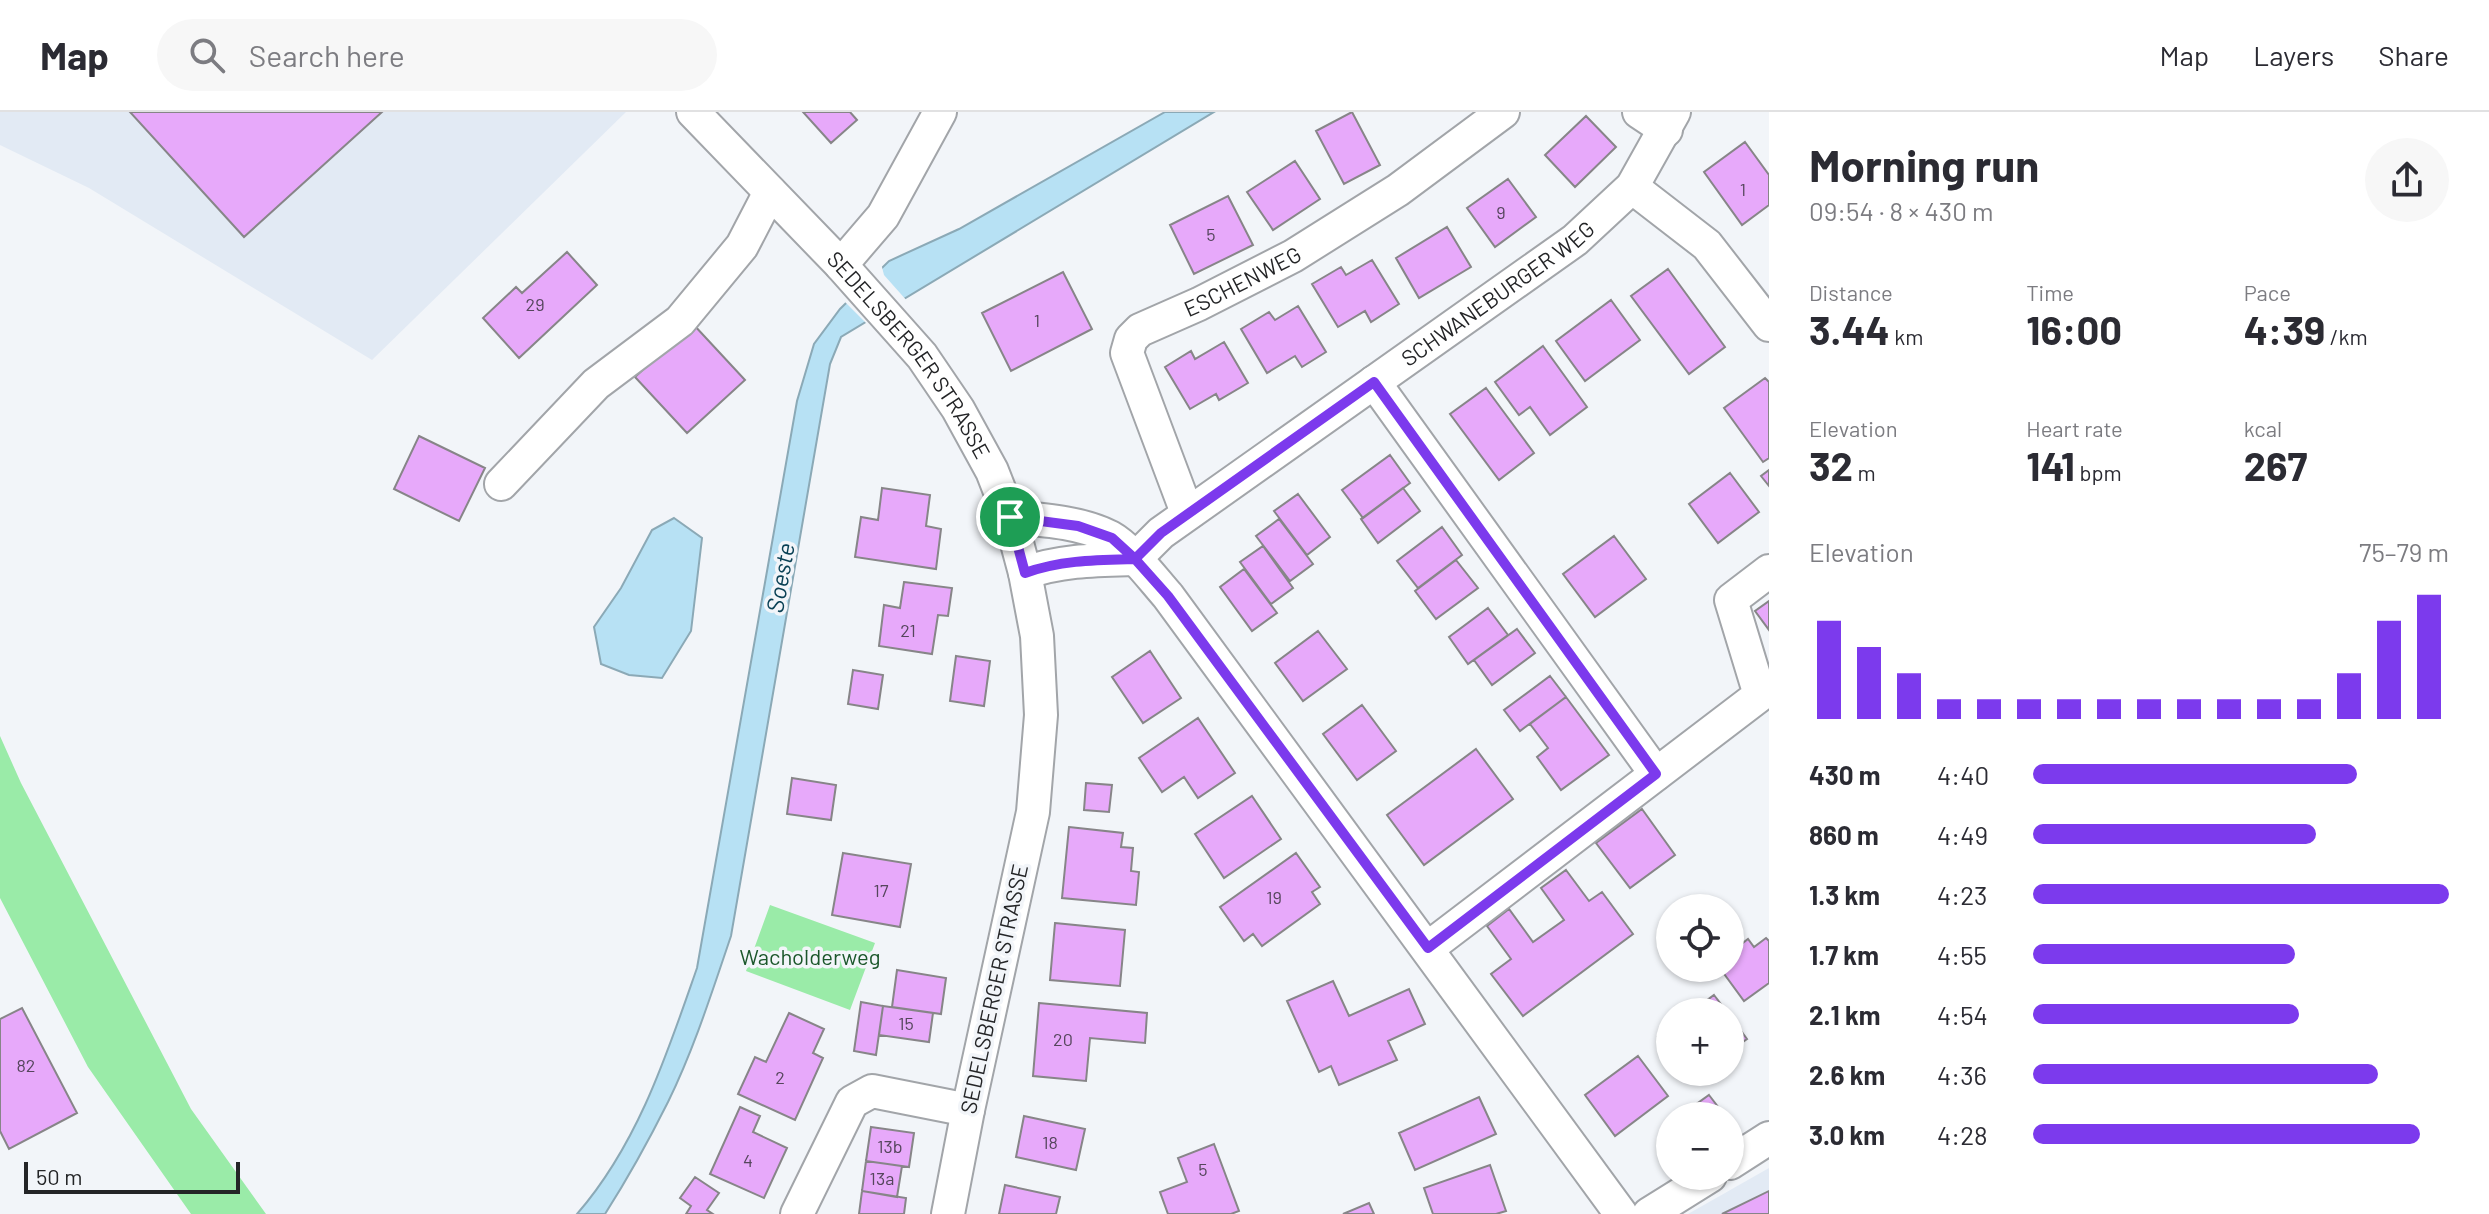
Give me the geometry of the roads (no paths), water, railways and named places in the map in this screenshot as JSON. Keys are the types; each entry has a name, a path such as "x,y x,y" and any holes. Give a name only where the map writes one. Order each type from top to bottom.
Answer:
{"street":[{"name":"SEDELSBERGER STRASSE","path":"693,112 847,272 922,356 958,409 992,471 1010,517 1025,573 1037,636 1041,715 1033,812 948,1214"},
{"path":"847,272 883,216 940,112"},
{"name":"ESCHENWEG","path":"1190,512 1183,502 1127,353 1131,339 1140,330 1199,304 1306,248 1398,190 1503,112"},
{"path":"1639,112 1670,121"},
{"name":"SCHWANEBURGER WEG","path":"1135,559 1161,533 1575,240 1632,187 1670,121"},
{"path":"1632,187 1707,245 1769,325"},
{"path":"501,484 596,384 680,321 742,246 770,192"},
{"path":"1374,382 1656,774"},
{"path":"1010,517 1078,526 1112,538 1168,596 1621,1214"},
{"path":"1025,573 1050,564 1081,560 1135,559"},
{"path":"1428,948 1760,695 1731,600 1769,571"},
{"path":"797,1214 852,1102 872,1091 968,1110"},
{"path":"1744,1154 1769,1138"},
{"path":"1649,1214 1688,1190"}],"water":[{"name":"Soeste","path":"1165,112 1214,112 841,337 830,364 731,936 686,1062 638,1159 605,1214 577,1214 598,1187 634,1128 662,1065 697,968 797,401 814,344 840,309 889,261 959,229"},
{"path":"674,518 702,538 691,631 662,678 629,675 601,664 594,627 621,588 652,530"}],"park label":[{"name":"Wacholderweg","path":"810,957"}]}
